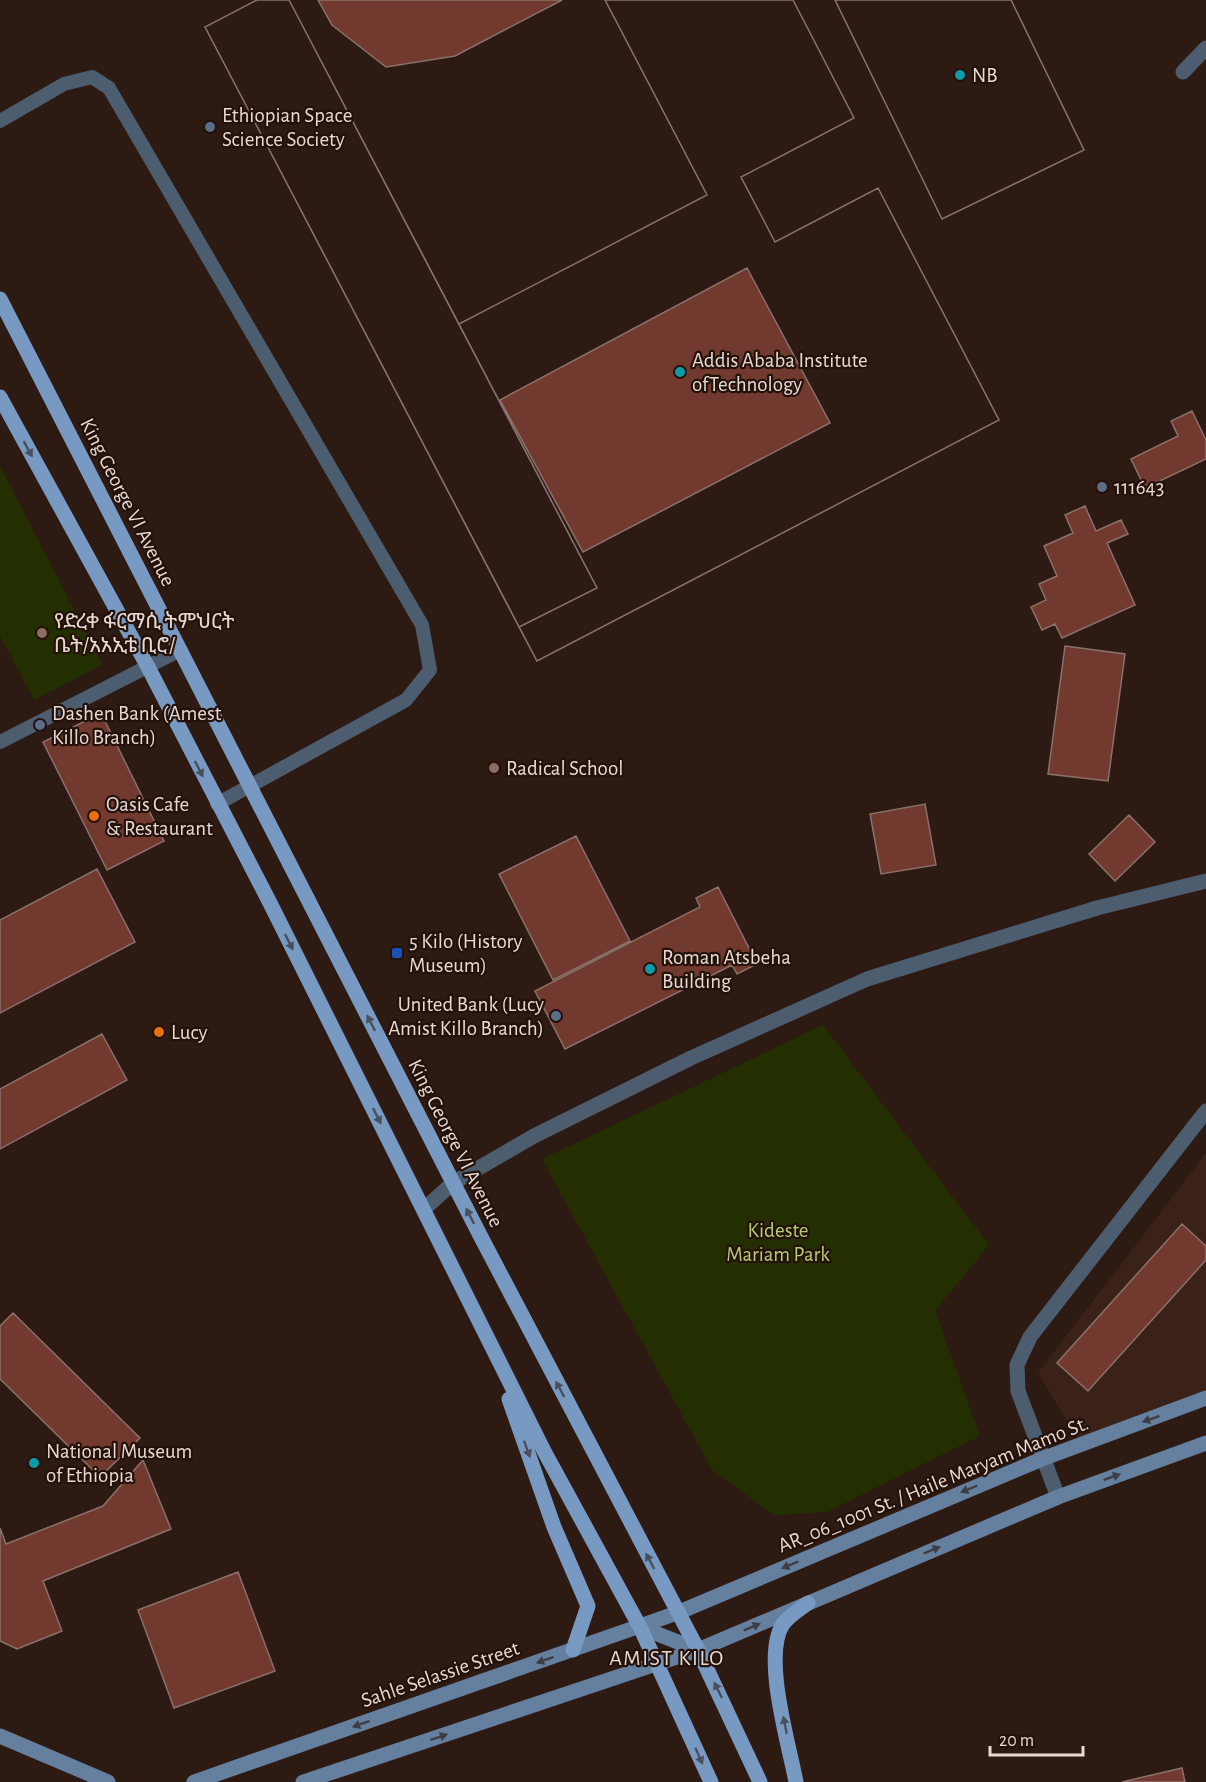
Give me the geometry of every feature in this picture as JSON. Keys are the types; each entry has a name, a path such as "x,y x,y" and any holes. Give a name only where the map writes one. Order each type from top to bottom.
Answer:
{"main road":[{"name":"King George VI Avenue","path":"0,299 453,1182 698,1650 760,1782"},
{"path":"0,397 148,667 424,1209 544,1451 640,1627 711,1782"},
{"path":"486,1334 555,1527 588,1606 573,1650"},
{"name":"AR_06_1001 St. / Haile Maryam Mamo St.","path":"640,1627 1042,1459 1206,1398"},
{"path":"303,1782 698,1650 1058,1497 1206,1443"},
{"path":"796,1782 774,1670 776,1638 784,1622 808,1603"},
{"path":"640,1627 698,1650"},
{"name":"Sahle Selassie Street","path":"194,1782 640,1627"},
{"path":"0,1736 108,1782"}],"street":[{"path":"1183,72 1206,48"},
{"path":"424,1209 453,1182 534,1136 691,1058 867,979 1097,908 1206,881"},
{"path":"1058,1497 1018,1391 1017,1365 1030,1337 1206,1111"}],"lane":[{"path":"0,121 64,84 92,77 109,88 422,625 430,670 406,700 217,804"},
{"path":"0,742 180,650"}],"shaded area":[{"path":"1206,1153 1206,1398 1080,1443 1038,1373"}],"green space":[{"path":"0,466 103,665 34,700 0,636"},
{"name":"Kideste Mariam Park","path":"823,1025 989,1245 935,1311 980,1436 827,1512 774,1515 712,1470 542,1159"}],"building":[{"name":"Addis Ababa Institute ofTechnology","path":"257,0 289,0 459,324 707,195 605,0 793,0 854,118 741,177 775,242 878,188 999,420 537,661 205,27"},
{"path":"257,0 289,0 597,588 519,627 205,27"},
{"path":"318,0 562,0 455,56 386,67 332,25"},
{"path":"605,0 793,0 854,118 741,177 775,242 878,188 999,420 537,661 519,627 597,588 459,324 707,195","holes":["747,268 830,423 583,552 500,400"]},
{"name":"NB","path":"835,0 1011,0 1084,150 942,219"},
{"name":"NB","path":"835,0 1011,0 1084,150 942,219"},
{"path":"1192,411 1206,440 1206,459 1145,488 1131,459 1178,436 1171,421"},
{"path":"1085,506 1096,531 1121,520 1128,534 1107,543 1135,605 1062,638 1055,624 1042,630 1031,607 1046,600 1039,584 1057,576 1044,546 1073,533 1065,515"},
{"path":"1065,646 1125,654 1108,781 1048,774"},
{"path":"101,713 164,841 107,870 43,742"},
{"path":"925,804 936,865 881,874 870,814"},
{"path":"1129,815 1155,842 1115,881 1089,854"},
{"path":"576,836 630,941 553,980 499,874"},
{"path":"97,869 135,942 0,1013 0,920"},
{"name":"Roman Atsbeha Building","path":"718,887 757,964 737,974 732,965 565,1049 535,991 700,907 696,898"},
{"path":"102,1034 127,1080 0,1149 0,1089"},
{"path":"1182,1224 1206,1246 1206,1260 1088,1391 1057,1363"},
{"path":"13,1313 140,1438 100,1477 0,1379 0,1326"},
{"path":"143,1460 171,1529 43,1581 62,1631 17,1649 0,1641 0,1528 6,1544 103,1506"},
{"path":"238,1572 275,1671 174,1708 138,1610"},
{"path":"1182,1768 1185,1782 1122,1782"}],"place":[{"name":"NB","path":"960,75"},
{"name":"Ethiopian Space Science Society","path":"210,127"},
{"name":"Addis Ababa Institute ofTechnology","path":"680,372"},
{"name":"111643","path":"1102,487"},
{"name":"የድረቀ ፋርማሲ ትምህርት ቤት/አአኢቴ ቢሮ/","path":"42,633"},
{"name":"Dashen Bank (Amest Killo Branch)","path":"40,725"},
{"name":"Radical School","path":"494,768"},
{"name":"Oasis Cafe & Restaurant","path":"94,816"},
{"name":"5 Kilo (History Museum)","path":"397,953"},
{"name":"Roman Atsbeha Building","path":"650,969"},
{"name":"United Bank (Lucy Amist Killo Branch)","path":"556,1016"},
{"name":"Lucy","path":"159,1032"},
{"name":"National Museum of Ethiopia","path":"34,1463"}],"district":[{"name":"AMIST KILO","path":"667,1657"}]}
